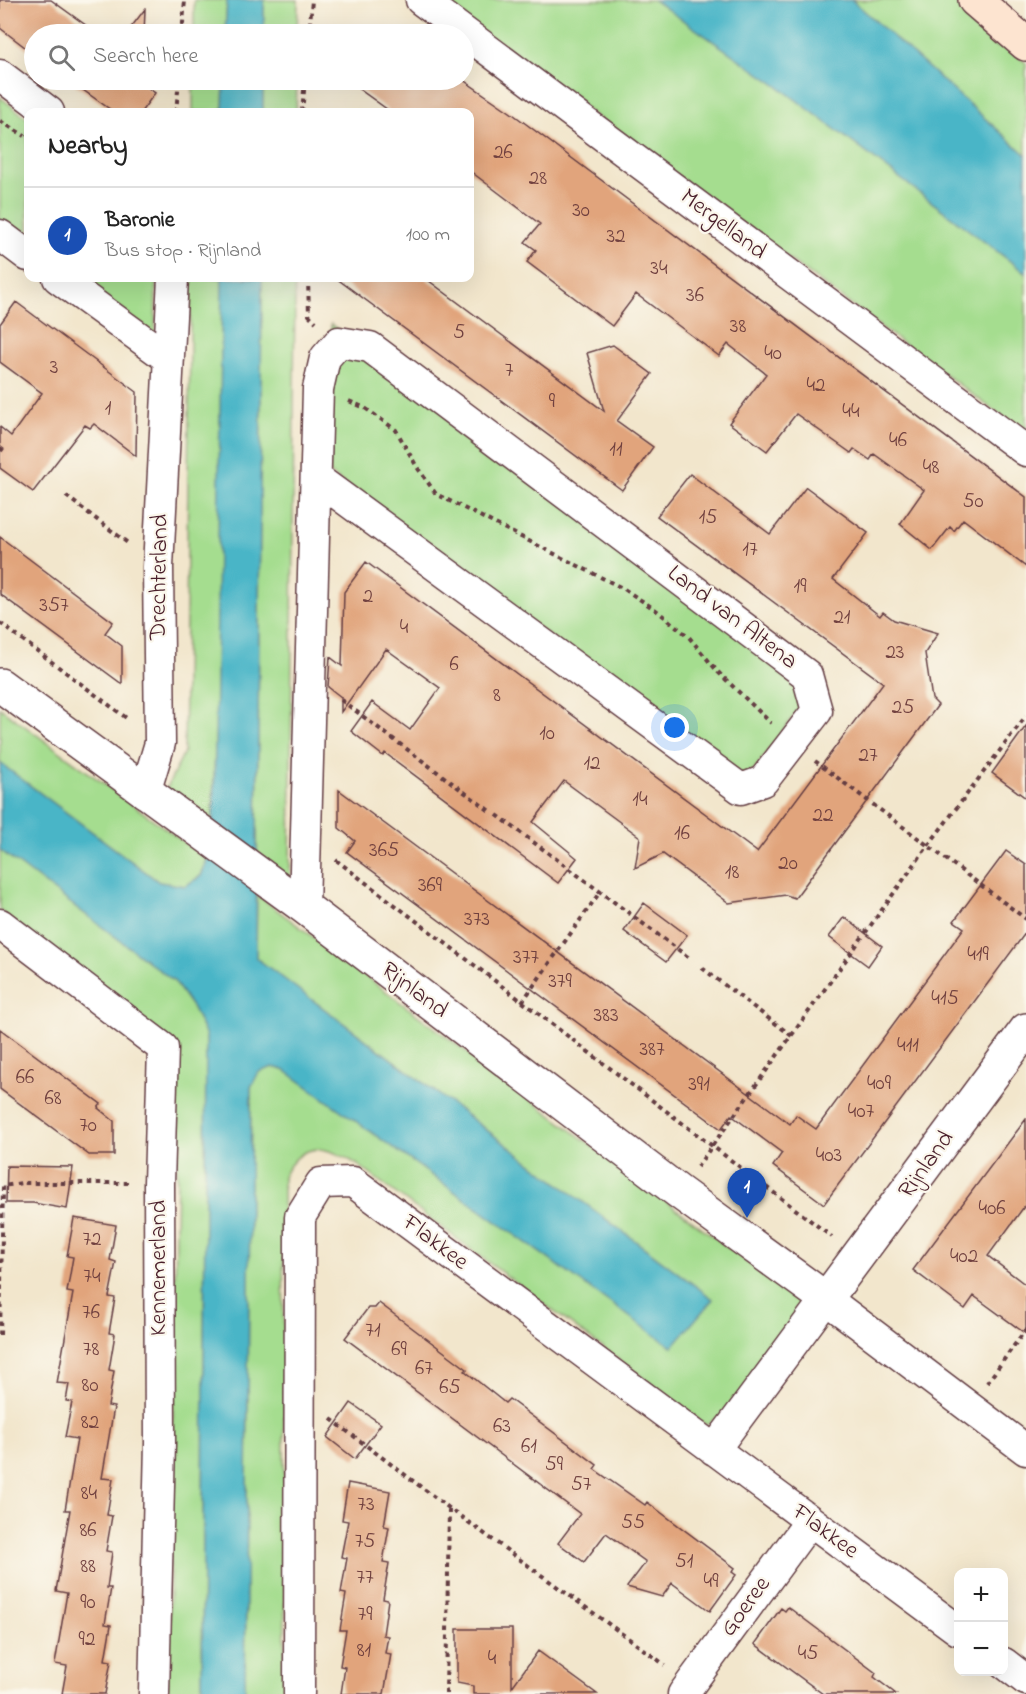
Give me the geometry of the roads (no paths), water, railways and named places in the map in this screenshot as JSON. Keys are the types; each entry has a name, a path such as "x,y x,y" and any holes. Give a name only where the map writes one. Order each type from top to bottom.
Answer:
{"main road":[{"path":"975,0 1026,44"}],"street":[{"name":"Mergelland","path":"421,0 453,24"},
{"name":"Mergelland","path":"474,39 1026,450"},
{"path":"0,75 44,108"},
{"path":"0,235 24,253"},
{"path":"63,282 169,359"},
{"name":"Drechterland","path":"145,793 160,743 158,567 173,282"},
{"name":"Land van Altena","path":"339,342 369,347 807,675 817,711 762,781 741,789 316,478 318,388 325,358 339,342"},
{"path":"304,907 316,478"},
{"name":"Rijnland","path":"0,685 202,835 304,907 679,1192 826,1299"},
{"name":"Kennemerland","path":"0,924 163,1048 159,1183 160,1443 154,1694"},
{"name":"Rijnland","path":"714,1450 1026,1030"},
{"name":"Flakkee","path":"299,1694 300,1217 321,1183 353,1182 954,1627"},
{"path":"826,1299 1026,1450"},
{"name":"Goeree","path":"687,1688 810,1521"},
{"path":"1008,1667 1026,1680"}],"water":[{"path":"227,0 264,0 264,24 226,24"},
{"path":"654,0 852,0 1026,155 1026,273 779,87"},
{"path":"224,90 263,90 263,108 223,108"},
{"path":"222,282 262,282 256,958 713,1299 672,1347 284,1070 273,1067 259,1072 251,1087 245,1694 202,1694 206,1036 193,1008 174,981 0,850 0,763 159,882 185,886 201,876 209,855 214,809"}],"place":[{"name":"Baronie","path":"747,1218"}]}
